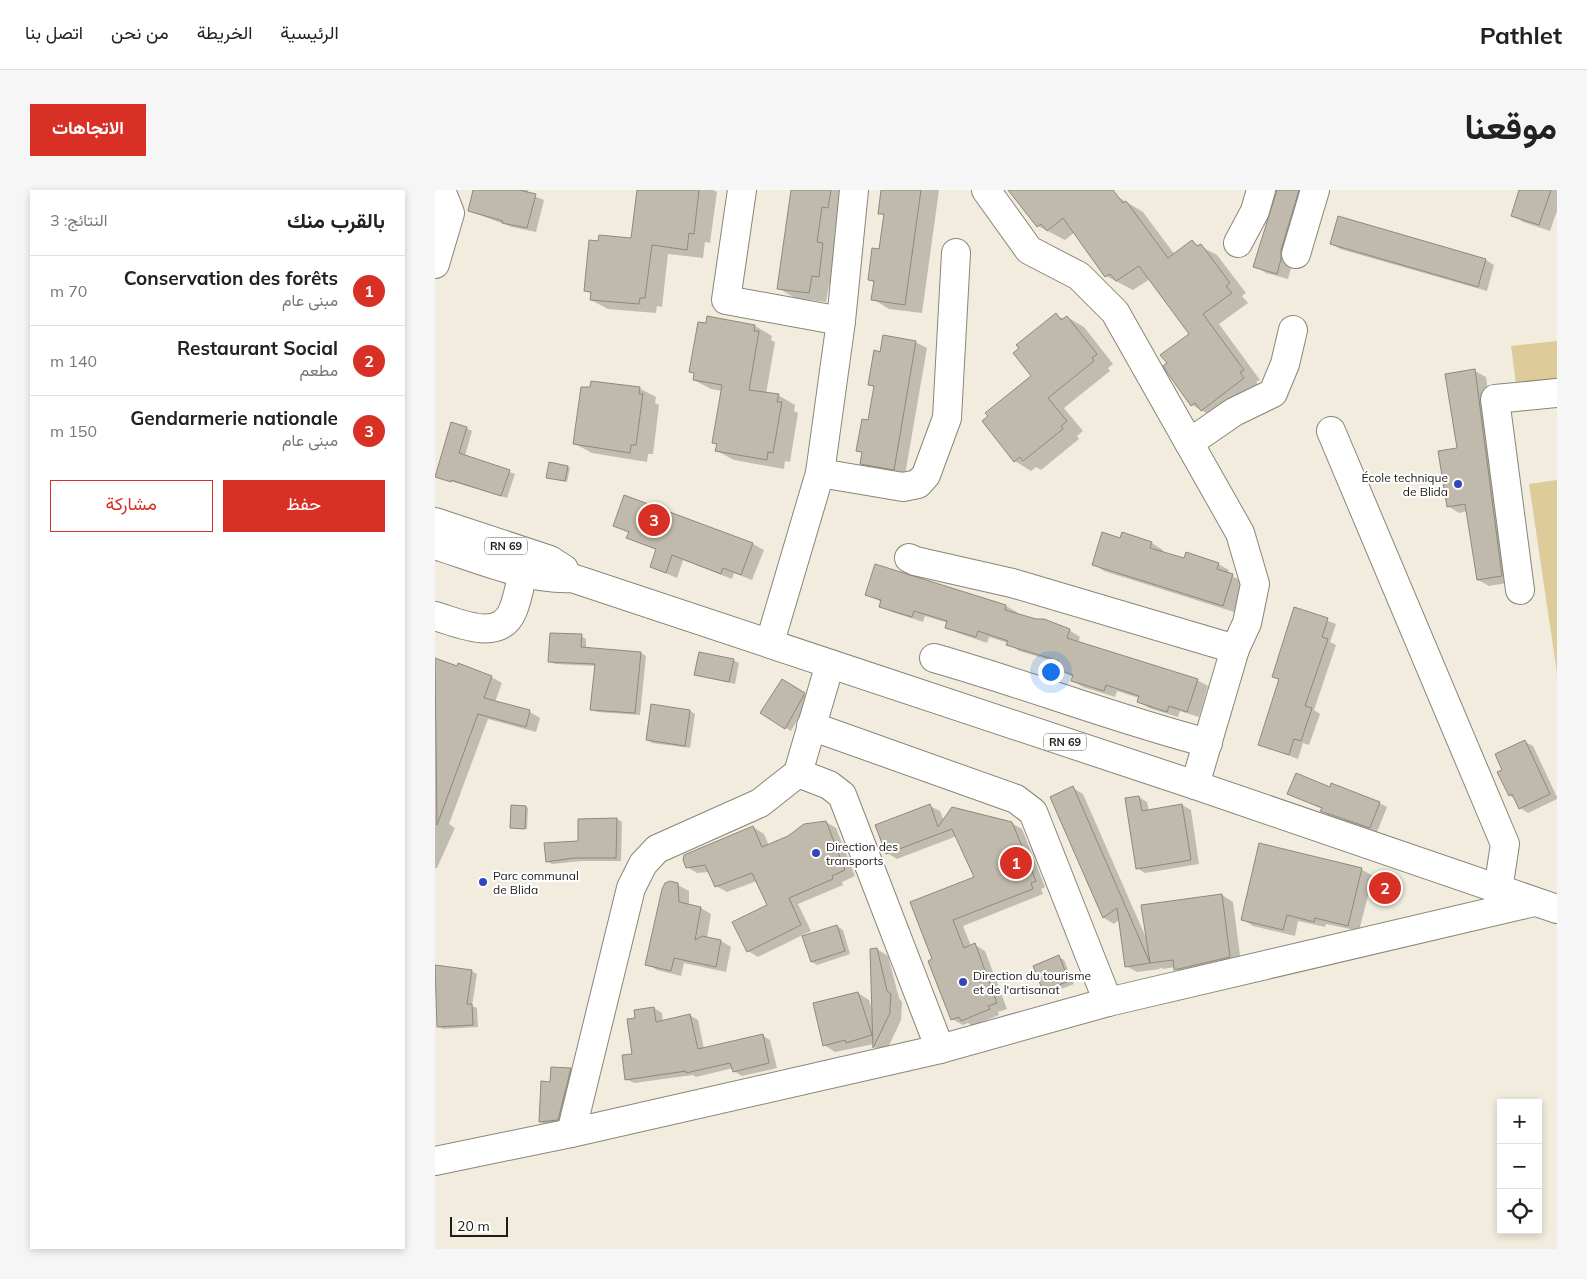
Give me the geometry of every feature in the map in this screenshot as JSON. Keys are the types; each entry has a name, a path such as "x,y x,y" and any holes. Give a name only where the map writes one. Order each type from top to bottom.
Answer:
{"street":[{"path":"435,264 449,213 441,190"},
{"path":"742,190 726,300 841,321"},
{"path":"770,642 821,473 841,321 854,190"},
{"path":"986,190 1029,250 1079,276 1115,312 1240,533 1255,584 1247,623 1235,649 1195,785"},
{"path":"1238,243 1255,211 1261,190"},
{"path":"1296,254 1315,190"},
{"path":"821,473 903,487 918,484 926,476 947,418 956,253"},
{"path":"1189,443 1234,412 1273,393 1285,364 1293,330"},
{"path":"1520,590 1495,399 1557,393"},
{"path":"1331,431 1505,844 1498,890"},
{"name":"RN 69","path":"435,522 550,560 573,578"},
{"name":"RN 69","path":"435,545 523,572 551,578 573,578 770,642 830,664 1195,785 1546,906"},
{"path":"909,558 915,561 1012,583 1235,649"},
{"path":"435,616 483,629 498,626 510,617 523,572"},
{"path":"933,658 981,671 1120,719 1208,743"},
{"path":"571,1132 631,888 643,864 657,849 760,803 798,773 830,664"},
{"path":"811,726 1016,799 1029,808 1033,812 1108,1002"},
{"path":"798,773 829,785 842,795 940,1049"},
{"path":"435,1161 940,1049 1108,1002 1546,906"}],"shaded area":[{"path":"1557,341 1557,379 1516,384 1511,346"},
{"path":"1557,480 1557,673 1529,484"}],"building":[{"path":"473,190 519,190 536,194 527,228 502,223 503,221 468,211"},
{"path":"637,190 699,190 694,234 689,233 687,250 652,245 645,298 640,298 639,304 590,300 591,292 584,291 589,240 598,241 599,235 631,238"},
{"path":"791,190 831,190 828,208 822,207 817,242 823,243 819,277 812,276 809,293 777,289"},
{"path":"881,190 921,190 905,305 871,300 874,281 868,280 872,248 879,249 884,214 878,214"},
{"path":"1008,190 1113,190 1123,203 1126,201 1168,258 1192,240 1197,246 1201,244 1230,283 1226,286 1232,293 1203,314 1244,370 1240,372 1244,378 1201,411 1195,403 1191,406 1166,371 1163,366 1167,363 1160,355 1189,334 1139,266 1116,281 1110,274 1105,277 1063,218 1047,231 1041,224 1037,227"},
{"path":"1277,190 1299,190 1281,250 1277,274 1253,267"},
{"path":"1519,190 1551,190 1539,225 1511,216"},
{"path":"1338,216 1486,259 1478,287 1330,244"},
{"path":"1056,313 1061,320 1067,316 1097,354 1092,358 1094,361 1048,398 1067,421 1061,426 1063,429 1023,461 1020,457 1014,462 982,421 988,416 985,413 1031,376 1013,353 1019,348 1016,345"},
{"path":"707,316 755,325 754,331 759,331 749,390 779,394 777,402 782,402 773,453 768,452 767,460 715,451 717,444 712,443 722,385 693,380 694,373 689,372 698,322 706,323"},
{"path":"883,335 916,341 894,470 860,464 862,452 856,451 862,419 868,420 874,386 868,385 874,350 880,352"},
{"path":"1475,369 1502,576 1477,580 1465,504 1447,507 1438,451 1457,448 1445,374"},
{"path":"591,381 640,387 639,394 643,394 636,445 631,445 630,453 573,444 581,387 590,387"},
{"path":"451,422 467,427 459,453 510,470 501,496 451,480 451,482 435,477"},
{"path":"549,462 568,466 565,481 546,478"},
{"path":"624,495 753,543 741,575 723,568 721,574 672,555 666,573 650,567 656,549 626,538 629,532 613,526"},
{"path":"1102,532 1120,538 1122,532 1152,542 1150,548 1184,558 1186,552 1219,563 1217,569 1233,574 1223,606 1092,565"},
{"path":"875,564 1006,605 1005,610 1036,619 1044,619 1070,629 1067,638 1198,679 1187,712 1169,706 1167,712 1137,702 1139,696 1106,685 1104,691 1071,681 1073,675 1056,669 1059,661 1006,645 1008,641 978,631 976,637 945,628 947,621 914,611 912,617 879,607 881,600 865,595"},
{"path":"1294,607 1328,618 1322,637 1328,639 1305,706 1312,708 1301,741 1294,739 1289,755 1258,745 1279,679 1272,677"},
{"path":"550,633 582,634 581,647 641,652 635,713 590,710 595,664 548,662"},
{"path":"699,652 734,659 729,682 694,675"},
{"path":"435,658 457,666 458,663 492,676 484,698 530,710 526,727 478,714 437,825"},
{"path":"782,679 805,693 785,729 760,713"},
{"path":"651,704 690,710 685,746 646,740"},
{"path":"1525,740 1550,794 1519,809 1512,794 1509,796 1497,772 1502,770 1495,754"},
{"path":"1296,773 1330,787 1331,783 1380,802 1370,828 1320,811 1322,808 1287,794"},
{"path":"1073,786 1150,963 1125,967 1117,908 1103,918 1050,797"},
{"path":"1139,796 1142,811 1182,804 1191,860 1136,869 1125,798"},
{"path":"930,804 938,827 952,807 1012,822 1036,881 1031,883 1033,889 953,920 964,948 975,943 997,1003 988,1006 990,1009 961,1021 959,1017 951,1020 928,961 932,959 910,902 974,877 952,829 886,854 875,825"},
{"path":"511,805 526,806 525,829 510,828"},
{"path":"617,818 616,858 574,858 546,862 544,843 578,841 578,819"},
{"path":"826,821 845,870 832,876 833,879 789,898 801,925 747,952 732,922 767,905 752,873 715,887 705,865 686,868 683,860 684,855 753,826 762,847 788,836 804,824"},
{"path":"1259,843 1362,868 1348,926 1315,918 1314,922 1287,915 1283,930 1241,920"},
{"path":"670,881 678,883 679,902 701,907 695,940 702,936 721,940 716,967 674,958 671,971 645,965 662,889 665,883"},
{"path":"1222,894 1230,957 1174,970 1173,960 1150,963 1141,905"},
{"path":"837,925 845,951 811,962 802,936"},
{"path":"877,948 887,991 891,994 890,1013 873,1048 870,949"},
{"path":"1059,955 1069,981 1043,991 1033,966"},
{"path":"435,965 472,970 467,1004 472,1004 473,1025 437,1027"},
{"path":"858,992 872,1035 846,1043 845,1040 823,1046 813,1003"},
{"path":"654,1007 656,1022 690,1014 698,1049 763,1034 769,1063 733,1072 730,1063 686,1073 686,1071 625,1080 622,1055 632,1054 627,1019 635,1018 634,1010"},
{"path":"551,1067 571,1068 558,1120 539,1122 541,1081 550,1082"}],"place":[{"name":"École technique de Blida","path":"1458,484"},
{"name":"Gendarmerie nationale","path":"654,520"},
{"name":"Direction des transports","path":"816,853"},
{"name":"Conservation des forêts","path":"1016,863"},
{"name":"Parc communal de Blida","path":"483,882"},
{"name":"Restaurant Social","path":"1385,888"},
{"name":"Direction du tourisme et de l'artisanat","path":"963,982"}]}
